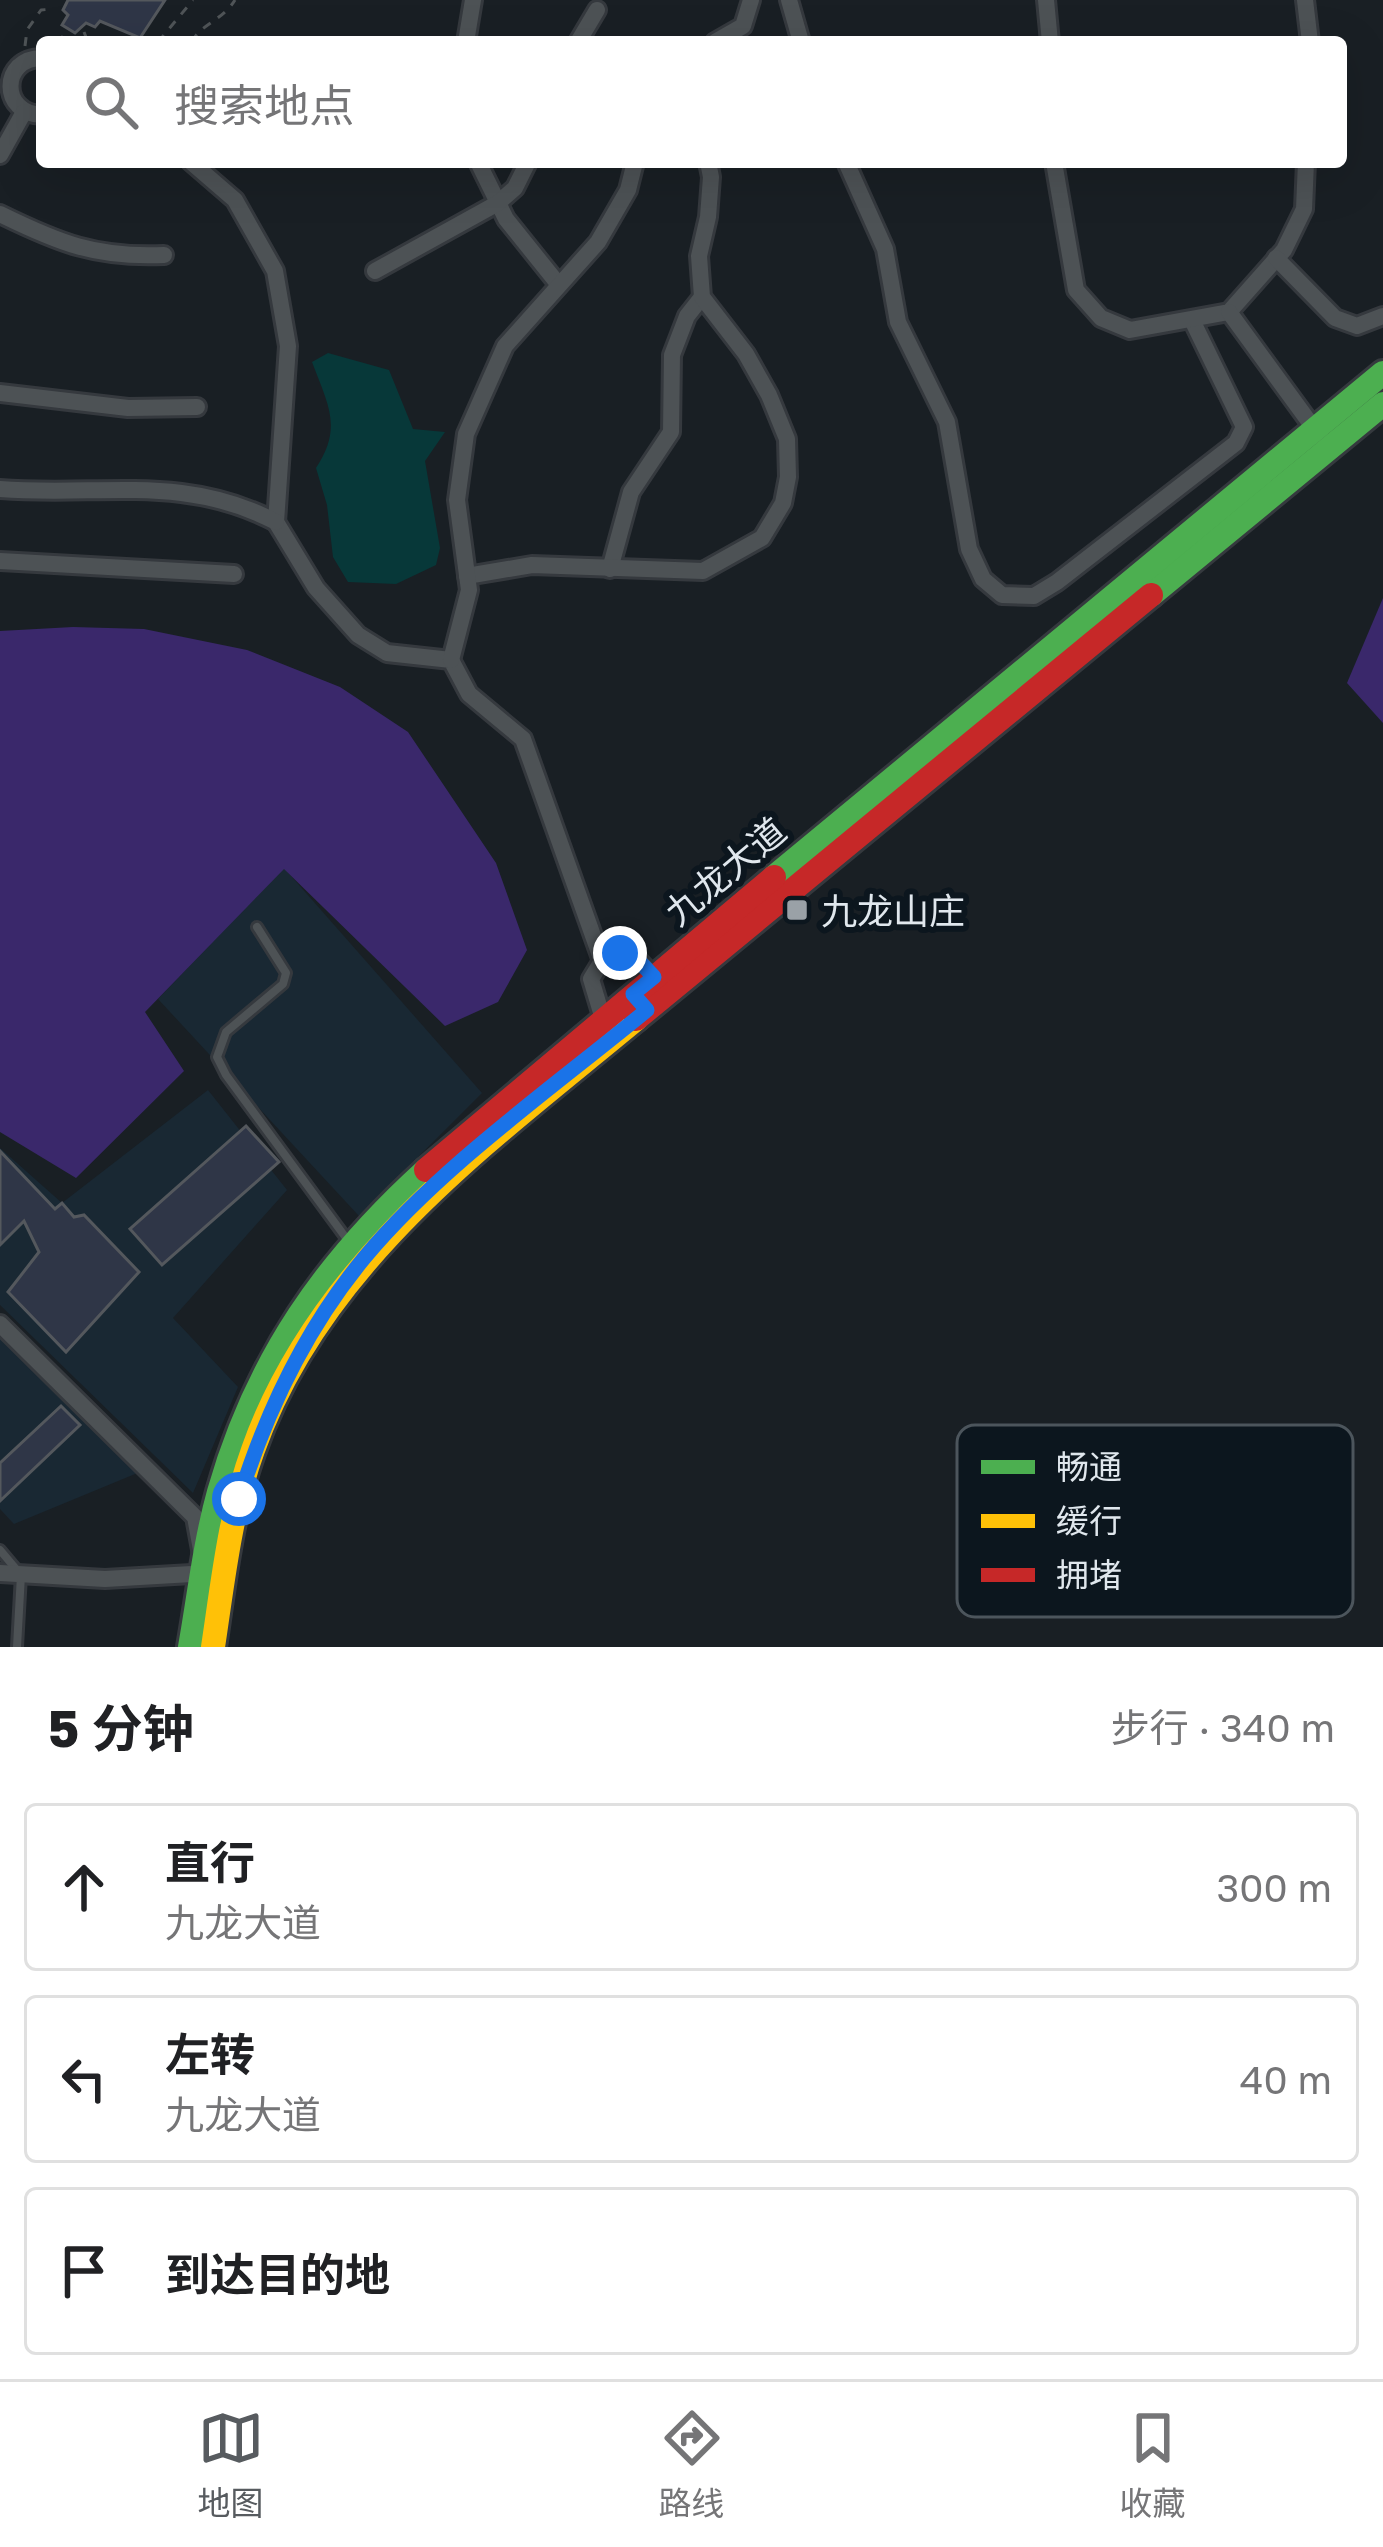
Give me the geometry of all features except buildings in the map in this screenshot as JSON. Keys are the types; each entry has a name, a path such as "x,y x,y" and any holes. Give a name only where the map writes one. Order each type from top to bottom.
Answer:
{"main road":[{"name":"九龙大道","path":"190,1647 261,1432 302,1349 348,1280 426,1195 640,1002 1322,439 1383,373"},
{"name":"九龙大道","path":"213,1647 218,1495 244,1418 294,1317 350,1243 418,1173 603,1019 640,1002 654,977 1322,439 1383,404"}],"street":[{"path":"467,36 473,0"},
{"path":"726,36 743,26 751,0"},
{"path":"789,0 799,36"},
{"path":"1046,0 1048,36"},
{"path":"1305,0 1309,36"},
{"path":"582,36 597,10"},
{"path":"0,155 33,113 9,94 20,61"},
{"path":"198,168 235,200 275,271 288,346 276,522"},
{"path":"481,168 506,219 560,286"},
{"path":"375,271 498,203 515,188 525,168"},
{"path":"602,961 523,739 469,694 451,660 469,590 457,500 466,434 505,346 598,242 628,190 634,168"},
{"path":"467,576 532,565 704,571 762,538 783,503 788,439 746,354 702,297 699,256 708,217 710,168"},
{"path":"850,168 885,249 898,322 947,422 969,549 983,579 1002,595 1034,596 1058,582 1236,443 1244,427 1237,406 1192,320"},
{"path":"1055,168 1076,290 1100,318 1130,331 1229,312 1284,250 1304,208 1306,168"},
{"path":"0,214 65,246 133,256 164,255"},
{"path":"1276,258 1335,318 1357,326 1383,316"},
{"path":"610,569 631,492 671,432 672,355 686,316 702,297"},
{"path":"1229,312 1322,439"},
{"path":"0,393 128,408 197,407"},
{"path":"0,489 131,487 192,492 244,506 276,522 316,588 358,635 387,653 451,660"},
{"path":"0,561 234,574"},
{"path":"603,1019 590,979 602,961 620,953 639,961 654,977"},
{"path":"0,1324 195,1517 216,1573 105,1579 0,1573"}],"lane":[{"path":"257,928 286,973 283,984 226,1032 217,1057 226,1076 350,1243"},
{"path":"0,1550 21,1575 17,1647"}],"path":[{"path":"33,0 41,10"},
{"path":"163,36 193,0"},
{"path":"194,36 220,20 235,0"},
{"path":"41,10 53,9"},
{"path":"20,61 28,30 41,10"},
{"path":"84,32 86,36"}],"shaded area":[{"path":"328,353 389,370 413,429 445,432 425,461 440,548 436,565 396,584 348,582 333,557 327,505 316,468 329,440 330,416 312,362"},
{"path":"1383,598 1383,723 1347,683"},
{"path":"144,629 247,650 340,687 408,732 496,863 527,950 498,1002 445,1026 284,869 145,1012 184,1071 76,1178 0,1132 0,631"},
{"path":"284,868 482,1093 359,1216 158,999"},
{"path":"208,1090 287,1190 173,1318 238,1387 193,1493 0,1305 0,1148 62,1203"},
{"path":"0,1323 152,1467 14,1524 0,1509"}],"traffic: fast":[{"path":"774,877 1383,373"},
{"path":"1151,595 1383,404"},
{"path":"190,1647 214,1511 253,1399 326,1277 426,1170"}],"traffic: slow":[{"path":"213,1647 245,1474 283,1382 320,1320 414,1210 636,1019"}],"traffic: jam":[{"path":"636,1019 1151,595"},
{"path":"426,1170 774,877"}],"place":[{"name":"九龙山庄","path":"797,910"}],"route":[{"path":"239,1499 261,1432 287,1377 367,1255 460,1165 647,1010 633,994 654,977 639,961 620,953"}]}
